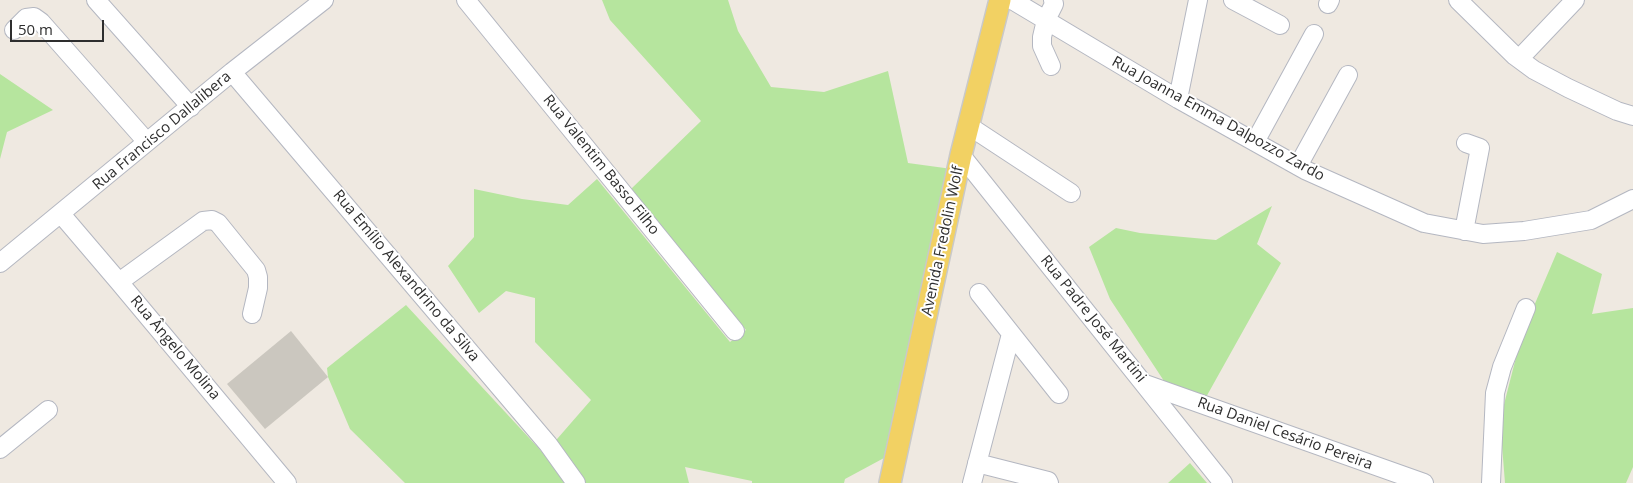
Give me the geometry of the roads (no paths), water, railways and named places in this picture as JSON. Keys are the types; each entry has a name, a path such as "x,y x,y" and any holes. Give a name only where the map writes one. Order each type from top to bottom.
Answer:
{"main road":[{"name":"Avenida Fredolin Wolf","path":"890,483 968,126 1010,0"}],"street":[{"path":"96,0 191,107"},
{"name":"Rua Francisco Dallalibera","path":"0,263 232,72 324,0"},
{"name":"Rua Valentim Basso Filho","path":"466,0 735,331"},
{"name":"Rua Joanna Emma Dalpozzo Zardo","path":"1010,0 1178,99 1298,166 1424,223 1483,234 1557,226 1591,220 1633,199"},
{"path":"1050,66 1042,46 1042,37 1046,20 1054,4 1053,0"},
{"path":"1178,99 1198,0"},
{"path":"1234,0 1280,25"},
{"path":"1458,0 1519,59 1534,70 1568,88 1633,116"},
{"path":"1519,59 1575,0"},
{"path":"14,30 26,18 34,17 41,22 147,142"},
{"path":"1255,142 1314,34"},
{"name":"Rua Emílio Alexandrino da Silva","path":"232,72 542,436 576,483"},
{"path":"1298,166 1348,75"},
{"path":"968,126 1071,193"},
{"path":"1464,231 1480,148 1466,143"},
{"name":"Rua Padre José Martini","path":"961,155 1223,483"},
{"name":"Rua Ângelo Molina","path":"61,214 288,483"},
{"path":"119,282 203,221 212,220 218,224 256,270 258,288 252,314"},
{"path":"979,293 1059,394"},
{"path":"1491,483 1495,393 1502,367 1526,308"},
{"path":"972,483 1011,334"},
{"name":"Rua Daniel Cesário Pereira","path":"1145,384 1424,483"},
{"path":"0,449 48,410"},
{"path":"977,463 1050,483"}]}
